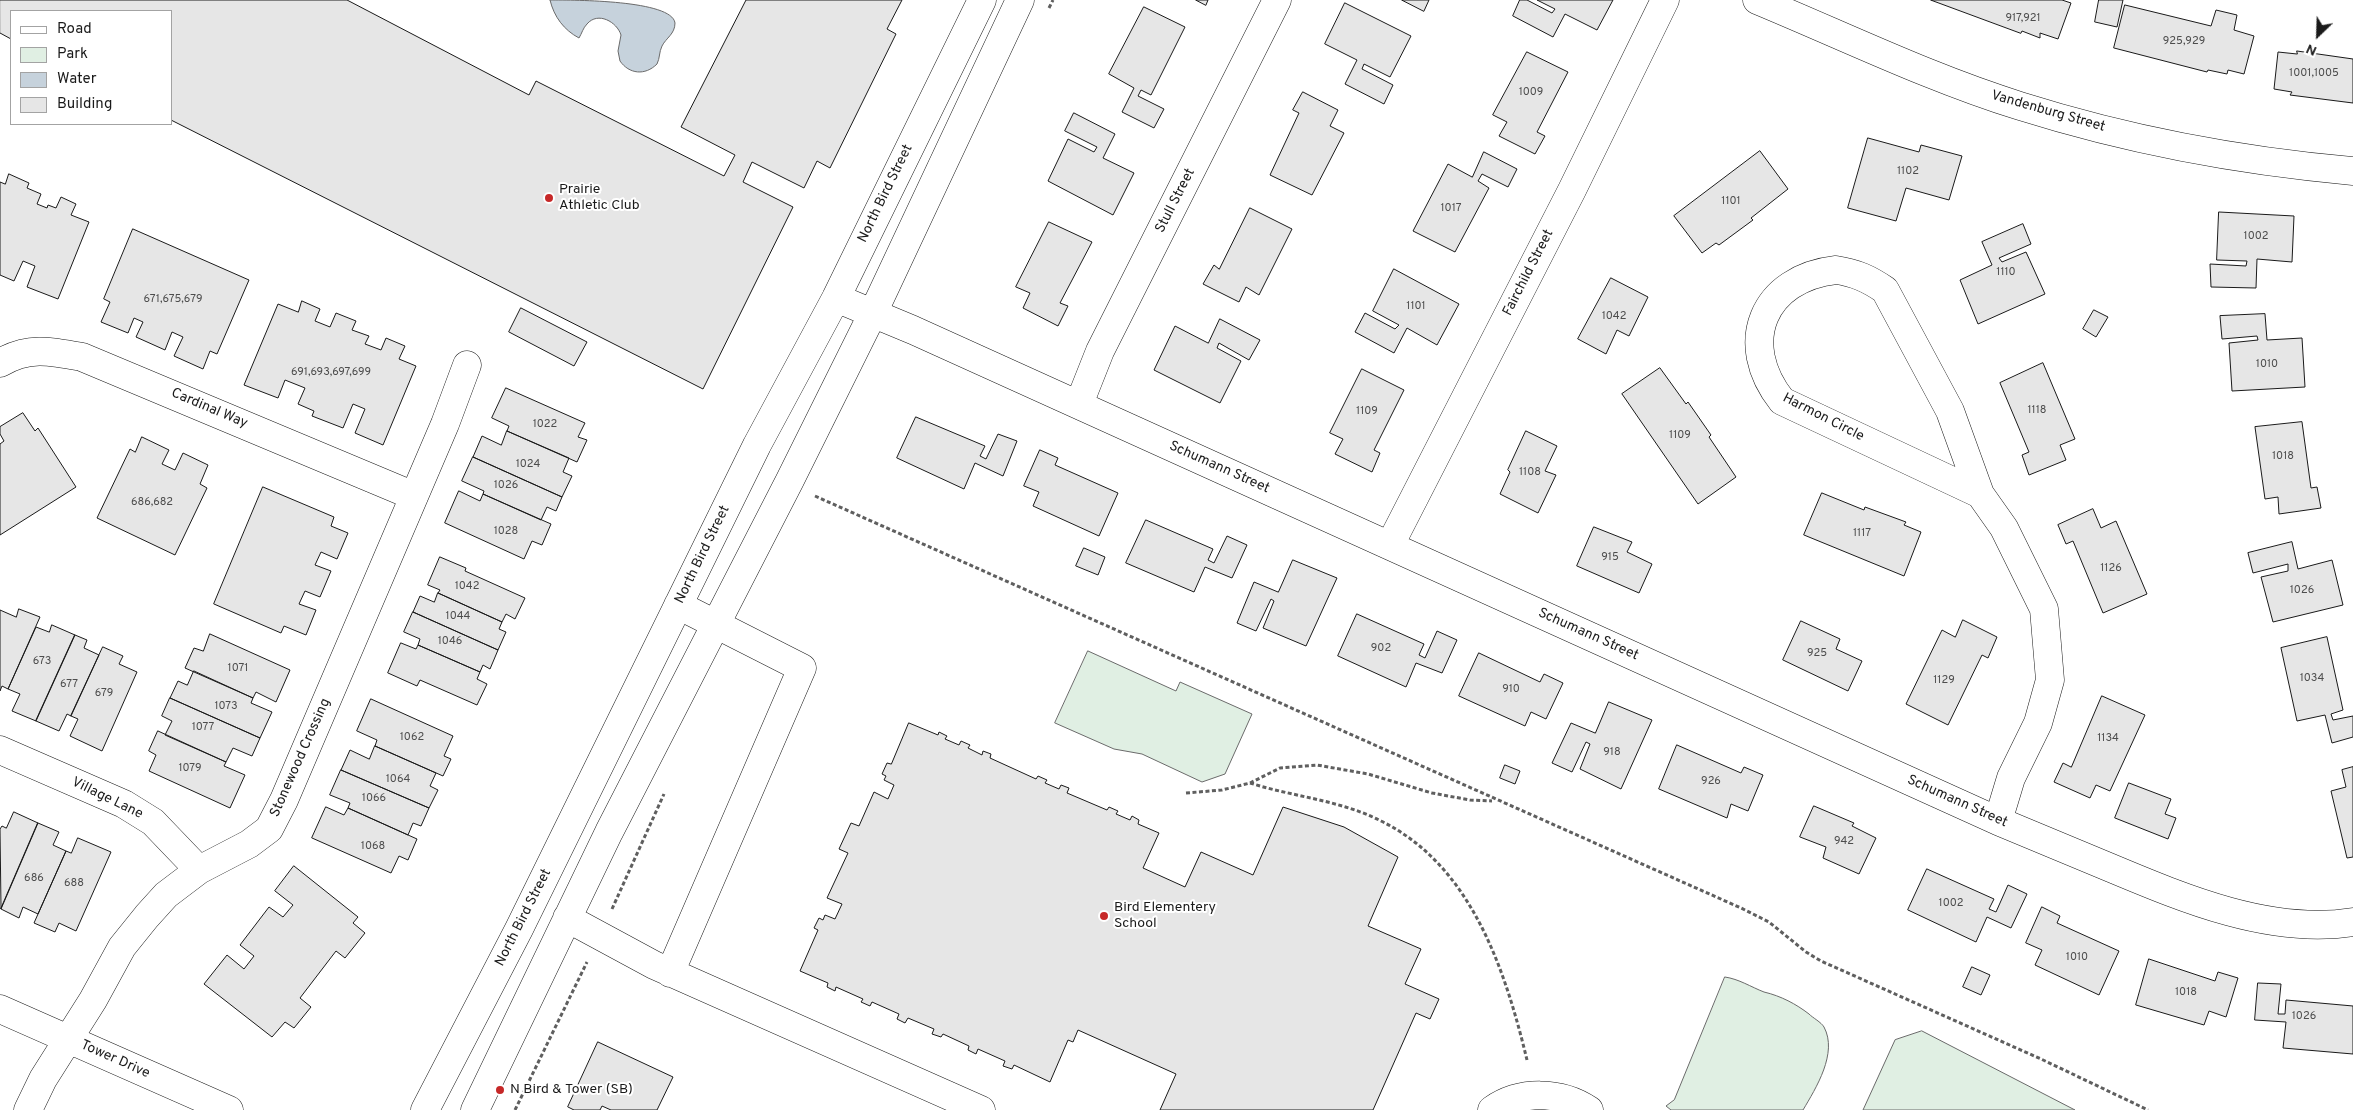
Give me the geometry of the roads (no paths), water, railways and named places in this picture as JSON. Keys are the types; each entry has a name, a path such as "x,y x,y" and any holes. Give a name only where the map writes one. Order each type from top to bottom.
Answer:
{"street":[{"name":"North Bird Street","path":"425,1110 519,929 757,445 836,298 982,0"},
{"path":"475,1110 568,918 873,313 1020,0"},
{"name":"Stull Street","path":"1079,404 1100,351 1277,0"},
{"name":"Fairchild Street","path":"1390,545 1572,190 1665,0"},
{"name":"Vandenburg Street","path":"1757,0 1948,80 2020,106 2171,146 2240,159 2353,171"},
{"name":"Harmon Circle","path":"1980,494 1782,401 1765,375 1759,345 1760,329 1773,301 1786,288 1801,278 1818,272 1836,270 1854,273 1870,280 1885,290 1950,411 1980,494 2004,528 2044,609 2050,680 2038,723 2012,778 1998,821"},
{"name":"Schumann Street","path":"836,298 1079,404 1998,821 2194,902 2234,913 2303,925 2353,922"},
{"name":"Cardinal Way","path":"0,363 14,355 45,350 82,357 414,496"},
{"name":"Stonewood Crossing","path":"28,1110 66,1039 92,1000 122,947 166,895 200,870 249,844 269,829 284,800 414,496 467,365"},
{"path":"670,973 802,668 678,605"},
{"name":"Village Lane","path":"0,750 124,804 153,822 200,870"},
{"path":"568,918 670,973 981,1110"},
{"name":"Tower Drive","path":"0,1009 229,1110"},
{"path":"1492,1110 1513,1099 1541,1096 1570,1100 1589,1110"}],"water":[{"path":"550,0 600,1 641,6 670,15 675,23 675,27 662,46 657,64 642,72 632,71 620,61 618,51 621,35 616,26 602,18 596,18 584,27 579,38 560,22"}],"place":[{"name":"Prairie Athletic Club","path":"549,198"},
{"name":"Bird Elementery School","path":"1104,916"},
{"name":"N Bird & Tower (SB)","path":"500,1090"}]}
